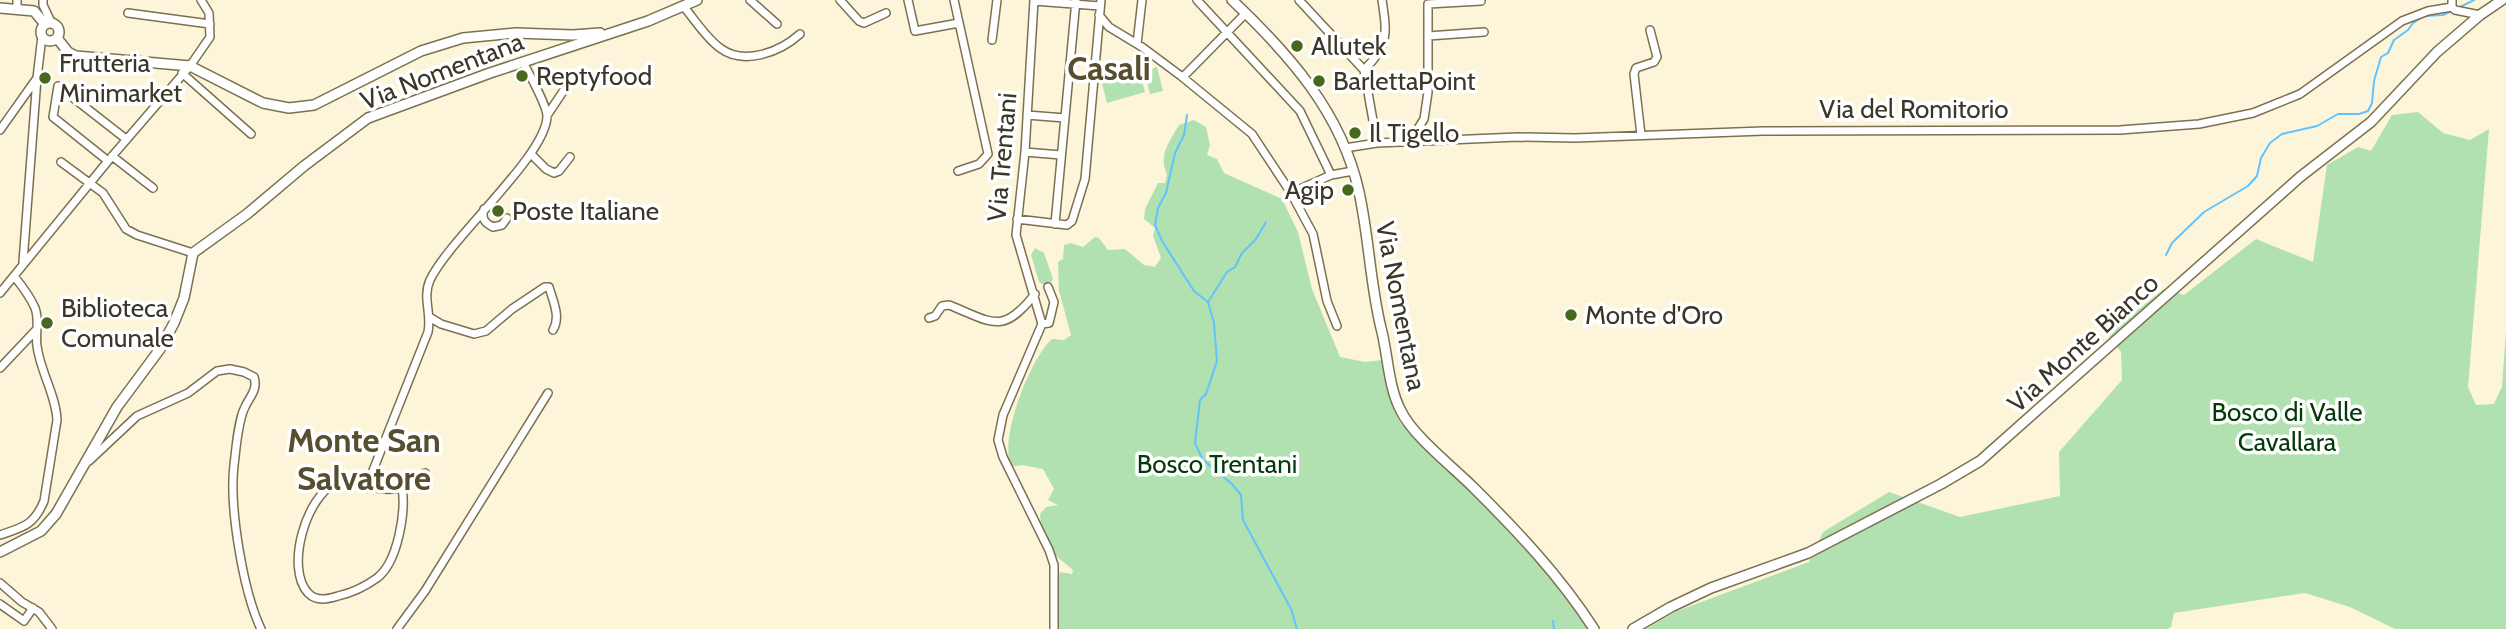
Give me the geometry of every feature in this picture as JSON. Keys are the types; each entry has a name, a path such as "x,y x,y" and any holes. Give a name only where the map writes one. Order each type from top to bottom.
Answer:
{"main road":[{"name":"Via Nomentana","path":"193,253 247,214 304,166 368,118 523,62 616,32 697,0"},
{"name":"Via Nomentana","path":"1232,0 1265,31 1312,85 1345,148 1361,205 1373,295 1399,409 1410,425 1512,526 1549,567 1570,592 1594,629"},
{"name":"Via Monte Bianco","path":"1633,629 1711,588 1808,553 1980,461 2300,177 2371,122 2437,52 2502,0"},
{"path":"0,8 17,4 58,26 57,38 68,52 76,56 190,66 263,103 289,108 314,105 421,51 463,38 516,33 573,35 616,32"},
{"path":"48,23 41,28 42,36 48,41 57,38"},
{"path":"0,552 41,531 56,514 117,407 160,349 174,323 184,298 193,253"}],"street":[{"path":"43,0 48,23"},
{"path":"0,293 110,158 190,66 210,37 209,13 201,0"},
{"path":"750,0 777,24"},
{"path":"908,0 915,31 959,23"},
{"path":"954,0 988,154 979,164 958,171"},
{"path":"992,40 996,0"},
{"path":"1137,44 1142,0"},
{"path":"1196,0 1300,111 1331,175"},
{"path":"1299,0 1364,70 1377,143"},
{"path":"1364,70 1384,44 1386,36 1381,0"},
{"path":"844,1 859,21 864,23 886,13"},
{"path":"1034,1 1076,2 1100,7"},
{"name":"Via Trentani","path":"1034,1 1025,152 1016,235 1042,324"},
{"path":"1409,143 1424,119 1428,92 1428,4 1481,1"},
{"path":"1055,224 1076,2"},
{"path":"2452,4 2457,11 2480,15"},
{"name":"Via del Romitorio","path":"1345,148 1377,143 1518,136 1576,138 2120,130 2199,124 2245,115 2300,94 2402,21 2452,4"},
{"path":"684,7 721,49 734,54 753,57 790,43 800,34"},
{"path":"1100,7 1109,27 1182,77 1252,134 1291,193 1313,234 1327,302 1337,326"},
{"path":"1017,219 1068,225 1072,220 1085,179 1100,7"},
{"path":"128,13 210,24"},
{"path":"1182,77 1246,13"},
{"path":"1641,135 1634,74 1637,67 1654,62 1657,57 1650,30"},
{"path":"1428,36 1484,32"},
{"path":"23,264 42,36"},
{"path":"523,62 547,114"},
{"path":"182,73 251,134"},
{"path":"367,485 428,332 431,318 425,293 432,276 484,208 531,155 546,124 547,114 568,84 589,75"},
{"path":"0,130 37,78"},
{"path":"126,139 58,86 52,117 153,188"},
{"path":"1027,115 1065,118"},
{"path":"1025,152 1061,155"},
{"path":"531,155 554,173 559,171 570,157"},
{"path":"61,162 103,193 126,229 193,253"},
{"path":"1291,193 1331,175 1353,171"},
{"path":"484,208 483,218 493,227 502,225 507,218"},
{"path":"0,535 33,521 39,512 44,501 57,411 41,367 36,344 36,309 13,276"},
{"path":"1048,286 1054,302 1049,323 1042,324 1003,415 998,440 1003,457 1054,565 1054,629"},
{"path":"431,318 441,324 474,334 486,331 512,309 549,287 556,311 557,324 553,330"},
{"path":"929,318 935,316 942,306 949,305 992,322 1002,323 1018,313 1035,294"},
{"path":"0,368 37,329"},
{"path":"83,466 137,416 188,393 218,371 230,369 254,377 255,391 244,409 233,467 234,504 253,611 261,629"},
{"path":"397,629 425,591 548,393"},
{"path":"402,487 403,518 400,536 379,576 345,594 328,599 317,599 307,591 299,565 300,537 323,494 335,483 351,481 390,490 416,482 425,473"},
{"path":"0,583 33,608 52,629"},
{"path":"0,604 24,621 33,608"}],"green space":[{"path":"1157,67 1163,91 1150,94 1144,71"},
{"path":"1139,70 1145,92 1107,103 1101,80"},
{"name":"Bosco di Valle Cavallara","path":"2418,112 2443,133 2470,140 2489,129 2468,387 2476,405 2494,404 2502,387 2506,330 2506,629 2395,629 2350,607 2305,593 2174,613 2171,627 2167,629 1646,629 1677,611 1809,562 1823,532 1889,492 1960,517 2060,496 2059,452 2122,380 2121,352 2107,334 2164,289 2184,295 2256,239 2313,262 2327,165 2358,147 2371,151 2392,115"},
{"name":"Bosco Trentani","path":"1194,120 1206,127 1210,145 1207,155 1217,159 1224,173 1282,199 1298,232 1312,289 1340,357 1365,362 1383,360 1395,412 1400,422 1483,504 1565,593 1587,629 1057,629 1058,576 1060,572 1072,574 1073,570 1055,555 1041,526 1040,514 1046,507 1058,505 1048,500 1054,489 1043,469 1022,465 1012,467 1009,439 1018,400 1035,363 1052,339 1064,340 1071,335 1059,291 1058,262 1063,259 1064,245 1071,243 1083,247 1095,237 1099,238 1108,250 1125,249 1144,265 1155,267 1161,258 1153,236 1155,228 1144,219 1145,209 1158,183 1165,183 1167,175 1164,155 1168,143 1179,125"},
{"path":"1035,248 1044,253 1053,279 1048,287 1039,282 1031,255"}],"waterway":[{"path":"2456,9 2474,0"},
{"path":"2166,255 2172,243 2204,212 2248,186 2257,176 2261,158 2270,143 2282,134 2317,126 2338,114 2368,111 2381,57 2388,53 2394,40 2424,16 2443,15 2452,11"},
{"path":"1187,115 1184,135 1175,153 1155,225 1162,241 1194,291 1208,302 1214,323 1217,361 1206,394 1200,400 1195,443 1203,460 1241,495 1243,520 1291,609 1297,629"},
{"path":"1208,302 1227,272 1235,267 1242,253 1256,239 1266,222"},
{"path":"1553,621 1554,629"}],"place":[{"name":"Allutek","path":"1297,46"},
{"name":"Reptyfood","path":"522,76"},
{"name":"Frutteria Minimarket","path":"45,78"},
{"name":"BarlettaPoint","path":"1319,81"},
{"name":"Il Tigello","path":"1355,133"},
{"name":"Agip","path":"1348,190"},
{"name":"Poste Italiane","path":"498,211"},
{"name":"Monte d'Oro","path":"1571,315"},
{"name":"Biblioteca Comunale","path":"47,323"}],"district":[{"name":"Casali","path":"1109,68"},
{"name":"Monte San Salvatore","path":"364,459"}]}
